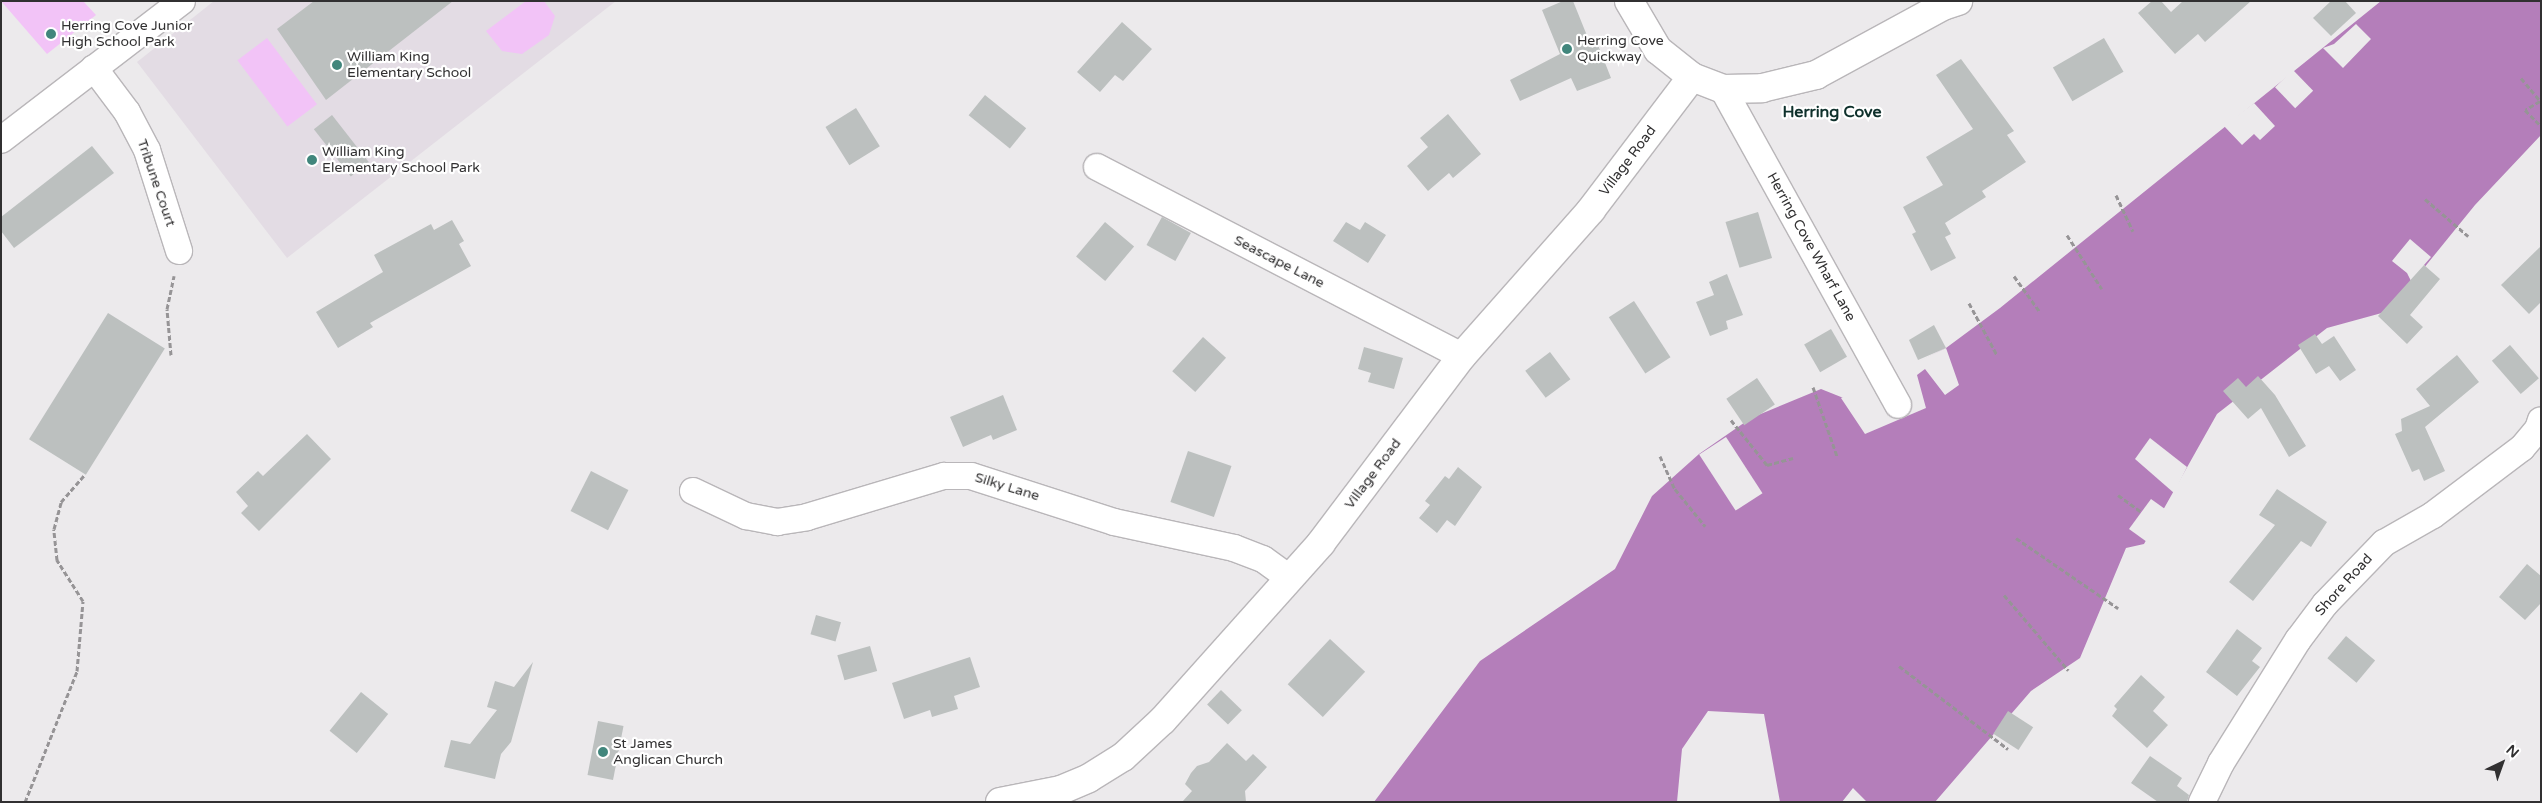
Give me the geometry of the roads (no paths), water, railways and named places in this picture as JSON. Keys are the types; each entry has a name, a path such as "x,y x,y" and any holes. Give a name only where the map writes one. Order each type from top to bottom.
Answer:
{"street":[{"path":"1,140 182,1"},
{"path":"1629,1 1658,50 1692,77 1724,89 1762,88 1816,75 1947,3"},
{"name":"Tribune Court","path":"94,68 127,112 147,150 179,251"},
{"name":"Village Road","path":"1000,802 1061,790 1123,757 1195,686 1321,543 1462,356 1590,210 1692,77"},
{"name":"Herring Cove Wharf Lane","path":"1724,89 1898,405"},
{"name":"Seascape Lane","path":"1097,167 1462,356"},
{"name":"Shore Road","path":"2202,802 2221,762 2298,640 2351,576 2384,543 2433,515 2531,453 2541,420"},
{"name":"Silky Lane","path":"693,491 746,516 782,522 807,518 938,477 971,476 1114,522 1234,548 1262,559 1289,578"}],"place":[{"name":"Herring Cove Junior High School Park","path":"51,34"},
{"name":"Herring Cove Quickway","path":"1567,49"},
{"name":"William King Elementary School","path":"337,65"},
{"name":"William King Elementary School Park","path":"312,160"},
{"name":"St James Anglican Church","path":"603,752"}],"district":[{"name":"Herring Cove","path":"1832,112"}]}
